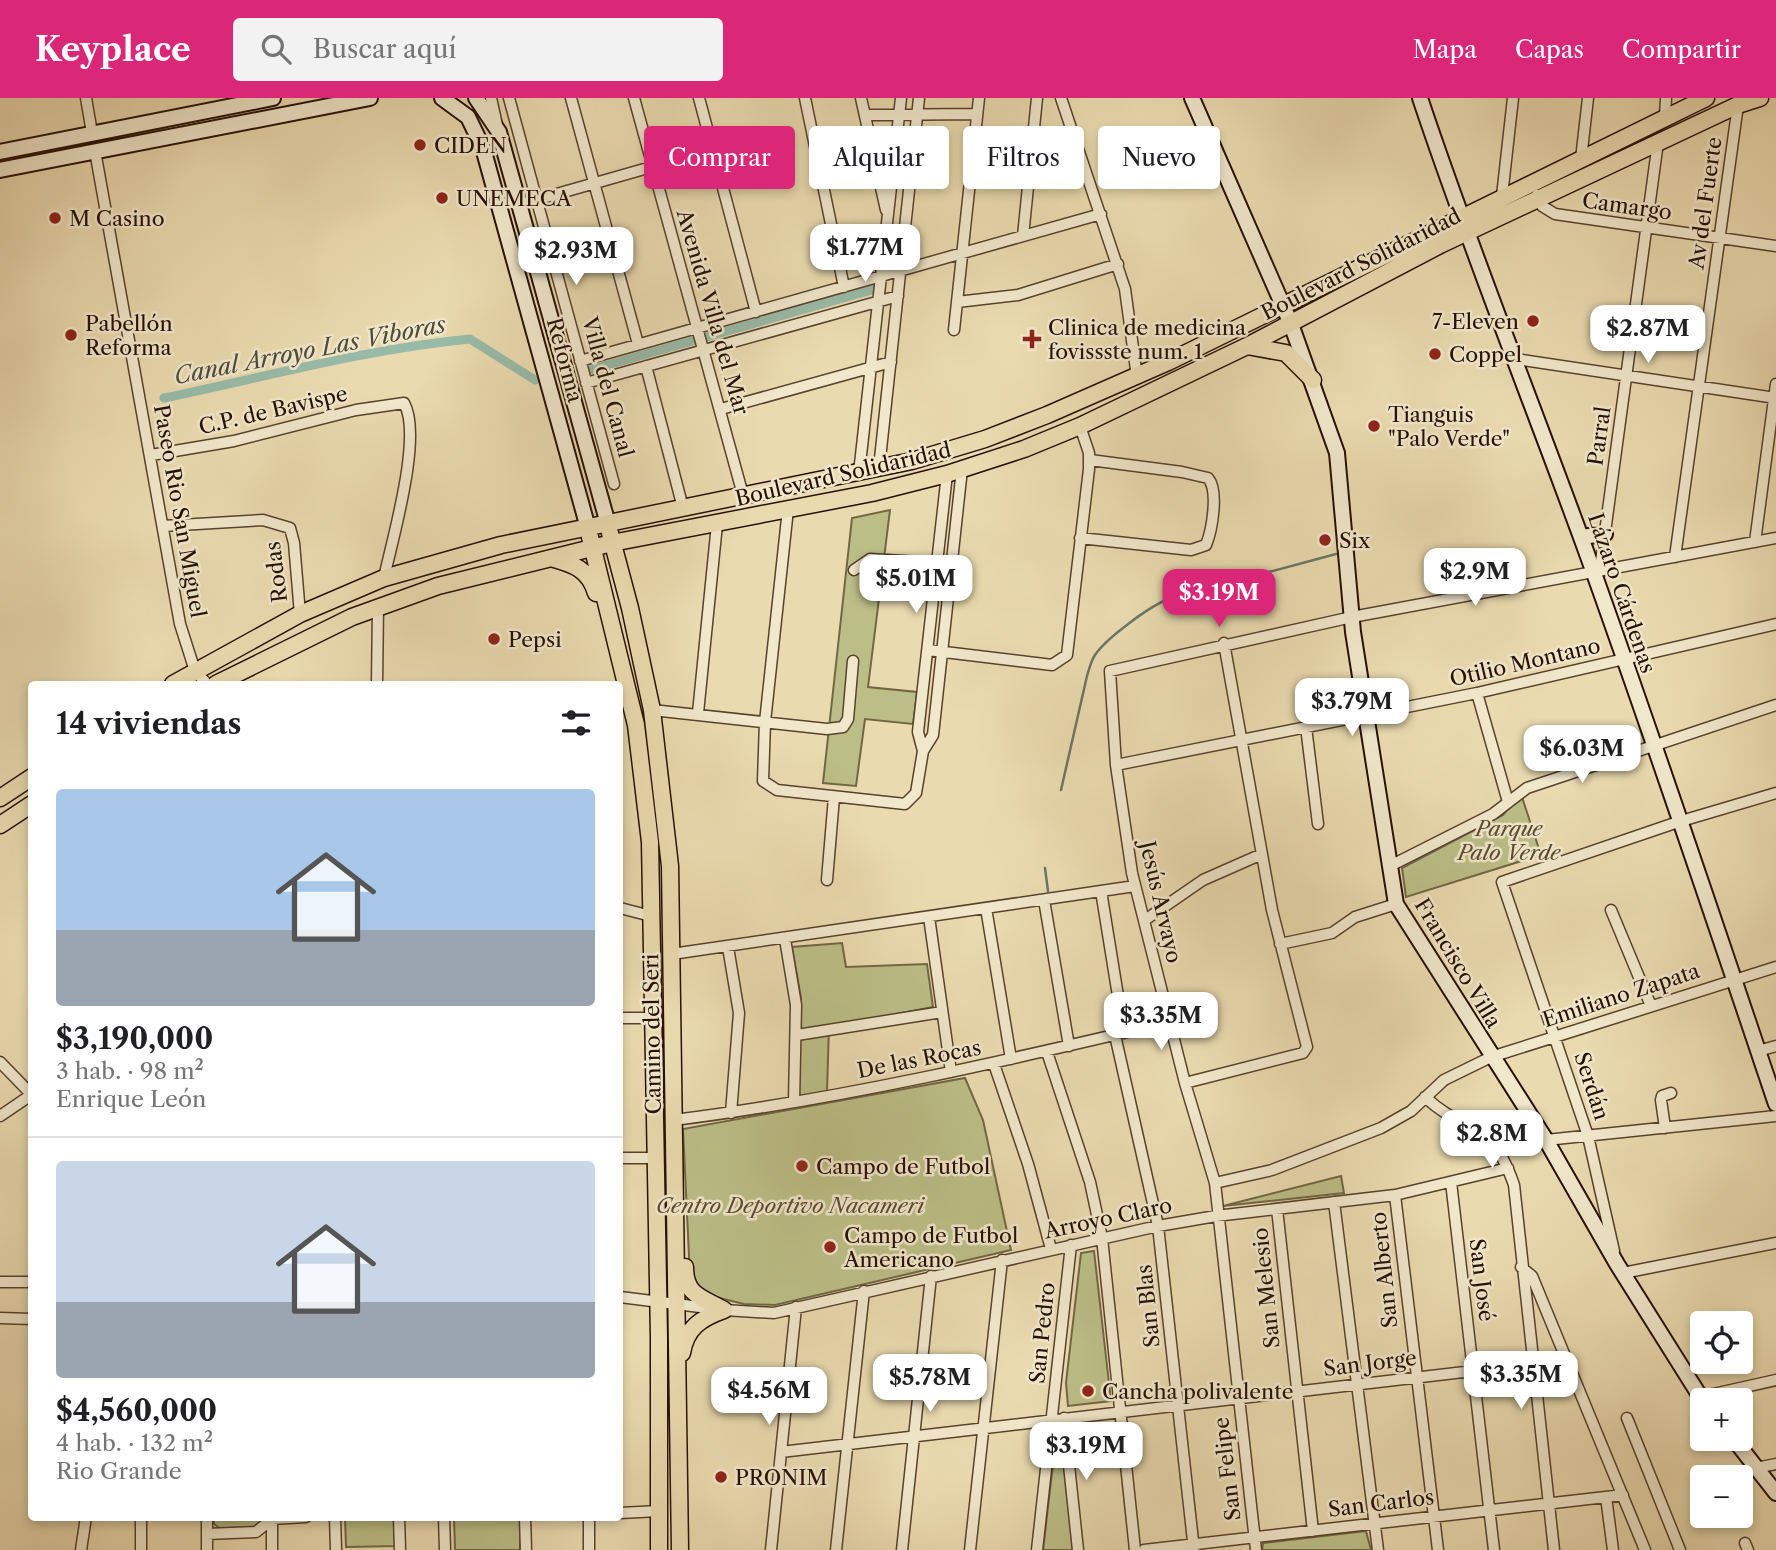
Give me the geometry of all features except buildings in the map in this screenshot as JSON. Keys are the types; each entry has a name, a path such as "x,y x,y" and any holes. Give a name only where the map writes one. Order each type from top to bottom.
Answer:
{"main road":[{"path":"0,152 273,98"},
{"path":"0,170 311,104 370,98"},
{"name":"Reforma","path":"442,98 461,109 478,135 515,258 588,528"},
{"name":"Reforma","path":"476,98 499,132 608,524"},
{"name":"Francisco Villa","path":"1192,98 1204,126"},
{"name":"Lázaro Cárdenas","path":"1420,98 1460,217 1516,359 1581,537 1596,569 1622,660 1776,1104"},
{"name":"Boulevard Solidaridad","path":"178,681 300,614 384,578 490,548 859,473 985,439 1136,377 1706,98"},
{"name":"Boulevard Solidaridad","path":"222,681 298,642 378,606 438,586 612,542 872,493 954,471 1080,426 1291,324 1466,233 1738,105 1760,98"},
{"path":"100,150 151,134 153,123"},
{"path":"38,163 47,154 85,144 89,134"},
{"name":"Francisco Villa","path":"1220,163 1291,324 1337,453 1352,617 1396,904 1546,1140 1620,1268 1694,1388"},
{"path":"515,258 531,253"},
{"path":"1238,327 1247,346 1286,353 1313,380"},
{"name":"Camino del Seri","path":"608,524 635,629 652,710 670,866 680,1550"},
{"name":"Camino del Seri","path":"588,528 624,671 645,780 652,916 659,1550"},
{"path":"1581,537 1605,534"},
{"path":"548,558 581,569 590,577 609,641 624,671"},
{"path":"0,798 28,780"},
{"path":"0,825 28,807"},
{"path":"675,1215 684,1234 687,1285 696,1297 724,1310"},
{"path":"679,1395 683,1349 688,1333 704,1318 724,1310"},
{"path":"1743,1451 1776,1493"}],"street":[{"path":"86,98 89,134"},
{"path":"491,98 499,132"},
{"name":"Villa del Canal","path":"509,98 614,484"},
{"path":"572,98 638,344"},
{"name":"Avenida Villa del Mar","path":"634,98 644,136"},
{"path":"699,98 705,126"},
{"path":"805,98 844,287"},
{"path":"861,98 888,217"},
{"path":"859,473 901,98"},
{"path":"879,468 919,98"},
{"path":"954,330 979,98"},
{"path":"1023,236 1037,98"},
{"path":"1061,98 1118,264 1130,314 1136,377"},
{"path":"1502,196 1513,98"},
{"path":"1581,159 1588,98"},
{"path":"1665,116 1666,98"},
{"name":"Av del Fuerte","path":"1675,557 1738,105"},
{"path":"865,115 977,114"},
{"name":"Parral","path":"1596,569 1605,534 1658,142"},
{"name":"Paseo Rio San Miguel","path":"100,150 180,624 195,671"},
{"path":"518,205 644,168"},
{"path":"1531,182 1538,200"},
{"name":"Avenida Villa del Mar","path":"658,189 743,495"},
{"path":"722,189 756,313"},
{"name":"Camargo","path":"1538,200 1555,214 1776,246"},
{"path":"580,360 756,313 1101,214"},
{"path":"957,302 1035,292 1118,264"},
{"path":"586,383 703,348 898,296"},
{"path":"1516,359 1775,398"},
{"path":"721,409 891,362"},
{"path":"646,366 683,508"},
{"path":"1755,542 1776,384"},
{"name":"C.P. de Bavispe","path":"151,455 234,441 356,410 404,403 410,435 408,460 384,578"},
{"path":"928,650 1034,664 1052,665 1062,661 1070,647 1090,460 1080,426"},
{"path":"1080,538 1191,550 1206,545 1210,531 1214,492 1208,478 1090,460"},
{"path":"923,751 918,732 937,563 954,471"},
{"path":"788,509 761,774 768,786 834,797 905,804 916,793 923,751 933,735 958,513 954,471"},
{"path":"945,512 958,513"},
{"name":"Rodas","path":"163,526 263,520 290,528 294,543 300,614"},
{"path":"698,713 717,524"},
{"path":"1185,1083 1306,1050 1280,944 1224,643 1596,569 1776,538"},
{"path":"854,570 870,559 937,563"},
{"path":"377,681 378,606"},
{"name":"Otilio Montano","path":"1116,765 1477,693 1776,624"},
{"name":"Jesús Arvayo","path":"1216,1216 1214,1183 1185,1083 1135,886 1116,765 1109,674 1112,670 1224,643"},
{"path":"652,710 827,729 843,727 848,719 853,661"},
{"path":"195,671 204,681"},
{"path":"1477,693 1508,802"},
{"path":"1390,866 1493,814 1527,788 1776,705"},
{"path":"1306,727 1318,824"},
{"path":"1678,822 1776,793"},
{"path":"827,880 834,797"},
{"name":"Serdán","path":"1620,1268 1588,1136 1502,884 1504,880 1678,822"},
{"path":"1145,920 1203,880 1262,854"},
{"path":"672,954 1135,886"},
{"name":"San Blas","path":"1101,891 1120,1034 1158,1226 1194,1547"},
{"path":"1044,900 1069,1046"},
{"path":"1280,944 1332,933 1356,917 1396,904"},
{"path":"986,908 1011,1059"},
{"path":"623,909 652,916"},
{"path":"1611,910 1651,1006"},
{"path":"929,917 951,1072"},
{"path":"785,939 794,983 797,1035 794,1102"},
{"path":"728,947 739,1013 731,1113"},
{"name":"Emiliano Zapata","path":"1214,1183 1272,1170 1398,1119 1444,1080 1491,1057 1776,967"},
{"path":"797,1035 942,1012"},
{"path":"623,1018 652,1018"},
{"name":"De las Rocas","path":"674,1120 794,1102 994,1064 1169,1022"},
{"path":"1758,1051 1776,1046"},
{"path":"1047,1052 1090,1182 1102,1238 1135,1550"},
{"path":"0,1062 28,1092"},
{"path":"994,1064 1028,1164 1051,1249"},
{"path":"1665,1128 1661,1100 1662,1096 1671,1093"},
{"path":"0,1116 28,1097"},
{"path":"1425,1097 1482,1132 1503,1156 1514,1185 1531,1364 1554,1550"},
{"path":"1546,1140 1776,1116"},
{"path":"623,1158 656,1158"},
{"name":"Arroyo Claro","path":"623,1297 724,1310 774,1313 1158,1226 1216,1216 1395,1195 1508,1168"},
{"name":"San José","path":"1451,1182 1494,1550"},
{"name":"San Alberto","path":"1395,1195 1438,1550"},
{"path":"1334,1202 1378,1550"},
{"name":"San Melesio","path":"1277,1209 1313,1531"},
{"name":"San Felipe","path":"1216,1216 1256,1550"},
{"path":"1620,1268 1776,1243"},
{"name":"San Pedro","path":"1037,1550 1071,1245"},
{"path":"970,1550 1002,1260"},
{"path":"1521,1267 1532,1276 1645,1550"},
{"path":"902,1550 930,1276"},
{"path":"0,1282 28,1282"},
{"path":"836,1550 864,1291"},
{"path":"771,1550 796,1307"},
{"path":"0,1318 28,1319"},
{"name":"San Jorge","path":"781,1452 1567,1360"},
{"path":"1744,1388 1776,1380"},
{"path":"1627,1418 1680,1550"},
{"path":"1064,1419 1078,1550"},
{"path":"1756,1468 1776,1464"},
{"name":"San Carlos","path":"1144,1550 1194,1547 1623,1495"},
{"path":"1606,1497 1613,1550"},
{"path":"623,1513 659,1511"},
{"path":"81,1550 85,1521"},
{"path":"141,1521 141,1550"},
{"path":"207,1521 207,1550"},
{"path":"207,1534 256,1532 269,1521"},
{"path":"272,1521 272,1550"},
{"path":"335,1521 336,1550"},
{"path":"399,1521 400,1550"},
{"path":"444,1521 445,1550"},
{"path":"525,1521 526,1550"},
{"path":"589,1521 589,1550"}],"green space":[{"path":"890,510 868,687 917,692 913,724 865,719 856,786 823,783 852,518"},
{"name":"Parque Palo Verde","path":"1521,794 1541,855 1406,897 1402,868 1503,815"},
{"path":"842,943 846,967 927,964 933,1007 829,1027 827,1092 797,1099 801,998 792,947"},
{"name":"Centro Deportivo Nacameri","path":"965,1078 983,1120 1011,1250 775,1305 744,1304 703,1294 690,1277 683,1129"},
{"path":"1341,1176 1344,1193 1223,1206"},
{"path":"1094,1251 1111,1401 1068,1406 1066,1383 1081,1253"},
{"path":"1058,1444 1062,1447 1073,1550 1043,1550 1055,1447"},
{"path":"214,1521 261,1521 257,1527 221,1529"},
{"path":"345,1521 395,1521 397,1546 346,1547"},
{"path":"454,1521 520,1521 520,1550 455,1550"},
{"path":"1366,1531 1371,1550 1262,1550 1263,1543"}],"waterway":[{"name":"Canal Arroyo Las Viboras","path":"590,370 875,289"},
{"name":"Canal Arroyo Las Viboras","path":"164,398 393,349 470,339 535,380"},
{"path":"1061,790 1090,665 1101,648 1118,632 1168,599 1336,554"},
{"path":"1045,868 1048,891"}],"place":[{"name":"CIDEN","path":"420,145"},
{"name":"UNEMECA","path":"442,198"},
{"name":"M Casino","path":"55,218"},
{"name":"7-Eleven","path":"1533,321"},
{"name":"Pabellón Reforma","path":"71,335"},
{"name":"Clinica de medicina fovissste num. 1","path":"1032,339"},
{"name":"Coppel","path":"1435,354"},
{"name":"Tianguis \"Palo Verde\"","path":"1374,426"},
{"name":"Six","path":"1325,540"},
{"name":"Pepsi","path":"494,639"},
{"name":"Campo de Futbol","path":"802,1166"},
{"name":"Campo de Futbol Americano","path":"830,1247"},
{"name":"Cancha polivalente","path":"1088,1391"},
{"name":"PRONIM","path":"721,1477"}]}
